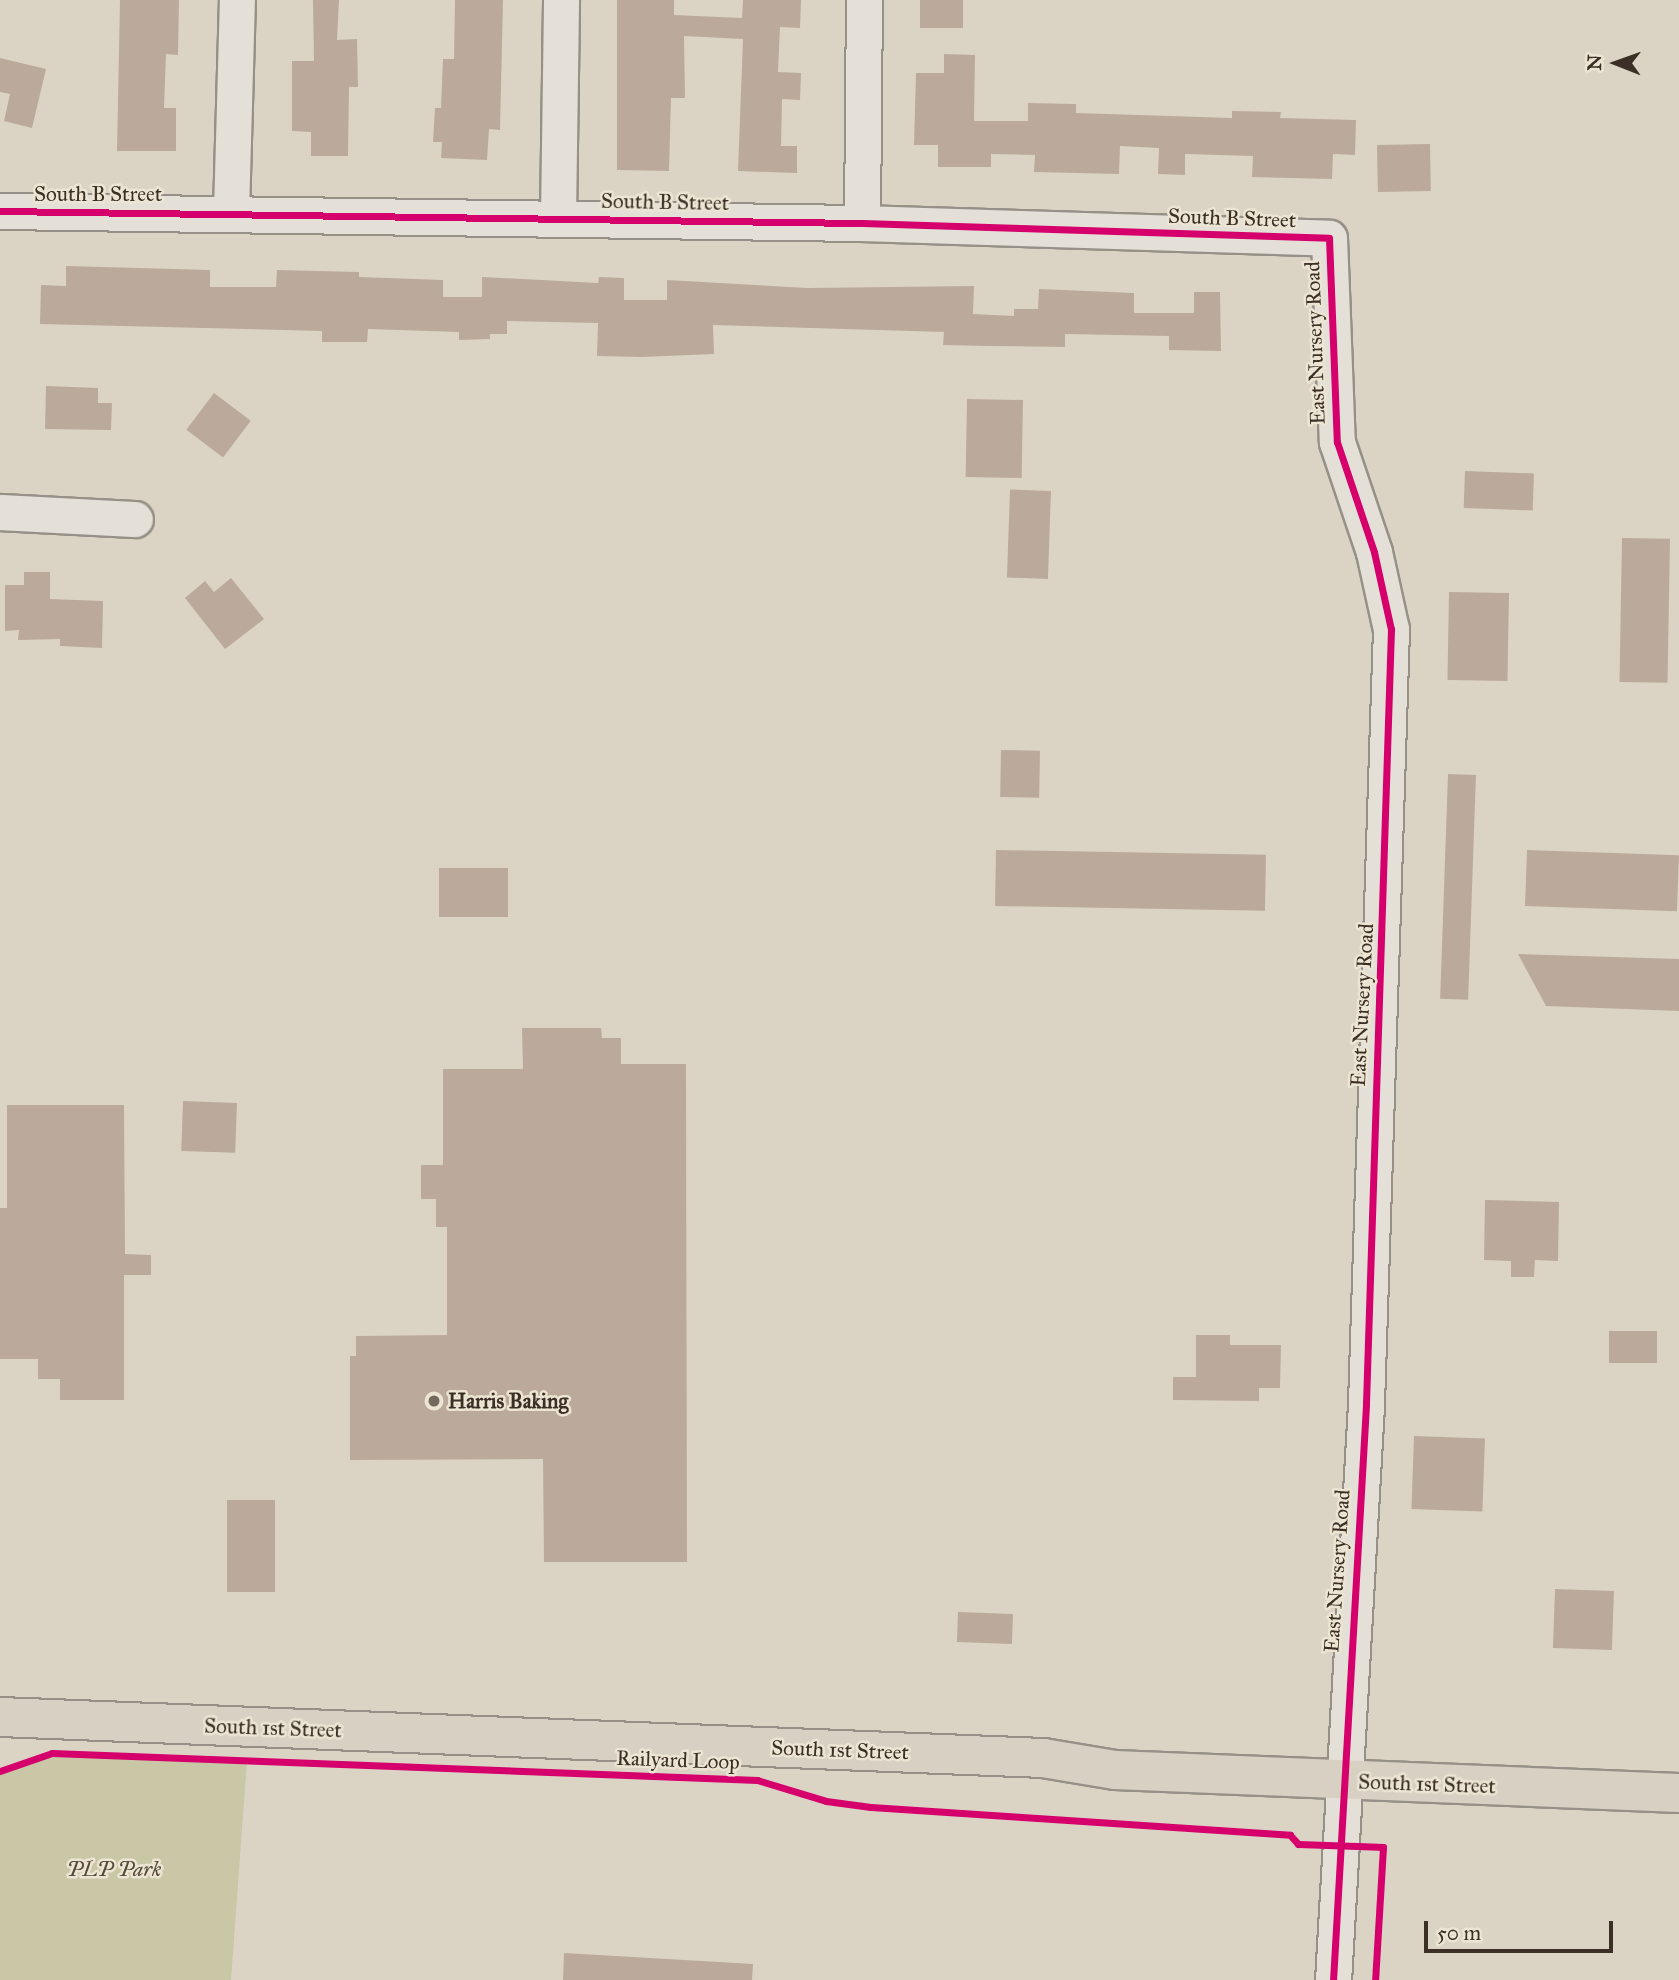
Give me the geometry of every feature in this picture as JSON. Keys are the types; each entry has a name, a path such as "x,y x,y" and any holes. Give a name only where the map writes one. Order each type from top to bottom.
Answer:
{"main road":[{"name":"South 1st Street","path":"0,1717 1043,1758 1115,1770 1679,1793"}],"street":[{"path":"231,212 237,0"},
{"path":"558,218 561,0"},
{"path":"862,223 864,0"},
{"name":"South B Street","path":"0,211 231,212 862,223 1329,238"},
{"name":"East Nursery Road","path":"1329,238 1337,443 1374,552 1391,629 1366,1405 1341,1781 1333,1980"},
{"path":"0,512 135,519"}],"green space":[{"name":"PLP Park","path":"52,1753 247,1761 231,1980 0,1980 0,1771"}],"building":[{"path":"120,0 179,0 178,55 166,54 164,108 176,108 176,151 117,151"},
{"path":"313,0 339,0 337,40 357,39 358,87 349,87 348,156 311,156 311,132 292,131 292,61 314,61"},
{"path":"455,0 503,0 500,130 489,129 487,160 441,158 442,142 433,142 435,108 441,108 443,59 454,59"},
{"path":"617,0 674,0 674,15 742,18 743,0 801,0 800,28 780,27 778,72 801,73 800,100 782,99 781,146 797,146 797,173 738,171 743,39 684,36 685,98 671,98 669,171 617,170"},
{"path":"920,0 963,0 963,28 920,28"},
{"path":"944,54 975,55 974,121 1028,121 1028,103 1076,104 1076,113 1232,118 1232,111 1281,112 1280,118 1356,120 1355,155 1333,154 1332,179 1252,177 1253,156 1185,154 1185,175 1158,174 1159,148 1120,146 1119,174 1034,172 1035,155 991,154 991,167 938,167 938,145 914,145 916,73 944,73"},
{"path":"0,58 46,69 32,128 4,121 10,94 0,92"},
{"path":"1430,144 1431,191 1378,192 1377,145"},
{"path":"66,266 210,270 210,287 276,287 277,270 359,272 359,277 443,280 443,297 482,297 482,277 598,283 599,277 624,278 624,300 667,300 667,280 808,288 974,286 973,314 1014,316 1014,309 1038,309 1039,289 1134,293 1134,313 1194,313 1194,292 1220,292 1221,351 1169,350 1169,336 1065,334 1065,347 943,345 944,332 713,325 714,354 597,356 598,323 507,321 507,334 490,334 490,339 459,340 459,332 368,329 367,342 322,342 322,331 40,324 41,285 66,286"},
{"path":"46,386 98,388 98,403 112,403 111,430 45,429"},
{"path":"214,393 251,421 223,457 186,430"},
{"path":"967,399 1023,400 1022,478 966,477"},
{"path":"1465,471 1534,473 1533,510 1464,508"},
{"path":"1010,490 1051,491 1048,579 1007,578"},
{"path":"1622,538 1670,539 1667,683 1619,682"},
{"path":"24,572 50,572 50,599 103,601 102,648 60,646 60,639 18,640 19,630 5,631 5,585 24,585"},
{"path":"231,578 264,619 225,649 185,598 205,581 214,592"},
{"path":"1449,592 1509,593 1507,681 1447,680"},
{"path":"1001,750 1040,751 1039,798 1000,797"},
{"path":"1448,774 1476,775 1468,1000 1440,999"},
{"path":"996,850 1266,855 1265,911 995,906"},
{"path":"1527,850 1679,855 1677,911 1525,906"},
{"path":"439,868 508,868 508,917 439,917"},
{"path":"1518,954 1679,959 1679,1011 1546,1006"},
{"path":"522,1028 601,1028 602,1038 621,1038 621,1064 686,1064 687,1562 544,1562 543,1459 350,1460 350,1356 356,1356 356,1336 447,1335 447,1227 436,1227 436,1199 421,1199 421,1165 443,1165 443,1069 523,1069"},
{"path":"183,1101 237,1103 235,1153 181,1151"},
{"path":"7,1105 124,1105 125,1254 151,1255 151,1275 124,1275 124,1400 60,1400 60,1379 38,1379 38,1359 0,1359 0,1208 7,1208"},
{"path":"1485,1200 1559,1202 1558,1261 1535,1260 1534,1277 1511,1277 1511,1261 1484,1260"},
{"path":"1609,1331 1657,1331 1657,1363 1609,1363"},
{"path":"1196,1335 1230,1335 1230,1345 1281,1345 1280,1388 1259,1388 1259,1401 1173,1400 1173,1377 1196,1377"},
{"path":"1414,1436 1485,1438 1482,1511 1411,1509"},
{"path":"227,1500 275,1500 275,1592 227,1592"},
{"path":"1555,1589 1614,1591 1612,1650 1553,1648"},
{"path":"958,1612 1013,1614 1012,1644 957,1642"},
{"path":"564,1953 753,1964 752,1980 563,1980"}],"cycle path":[{"path":"0,211 862,223 1329,238 1337,442 1374,552 1391,629 1366,1405 1333,1980"},
{"name":"Railyard Loop","path":"0,1771 52,1753 757,1780 826,1801 871,1807 1290,1835 1298,1844 1383,1847 1375,1980"}],"place":[{"name":"Harris Baking","path":"434,1401"}]}
